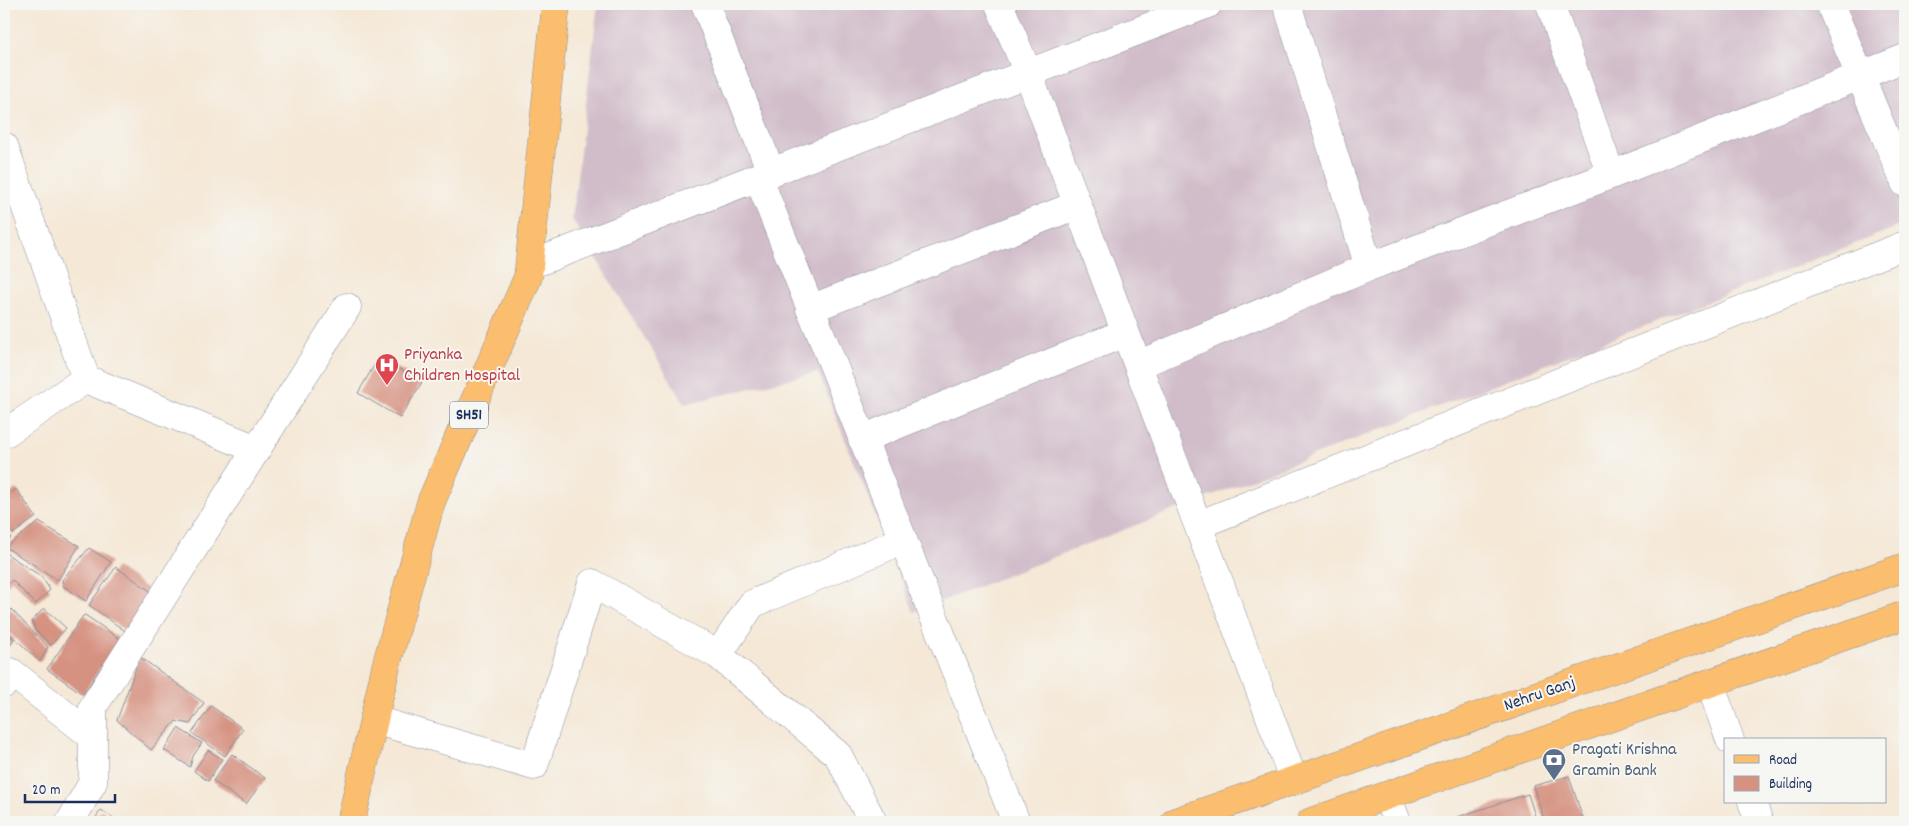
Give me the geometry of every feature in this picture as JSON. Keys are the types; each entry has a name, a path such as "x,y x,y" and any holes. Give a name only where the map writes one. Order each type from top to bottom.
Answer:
{"main road":[{"name":"SH51","path":"351,822 386,666 431,502 528,277 556,4"},
{"name":"Nehru Ganj","path":"1175,822 1905,567"},
{"path":"1311,822 1905,615"}],"street":[{"path":"704,4 810,309 1016,822"},
{"path":"1000,4 1028,73 1294,781"},
{"path":"530,265 1208,4"},
{"path":"1287,4 1369,267"},
{"path":"1550,4 1611,174"},
{"path":"1830,4 1905,183"},
{"path":"1138,364 1369,267 1905,58"},
{"path":"4,146 86,379 256,450"},
{"path":"810,309 1077,205"},
{"path":"1198,525 1905,246"},
{"path":"70,822 93,782 93,707 347,307"},
{"path":"862,439 1126,333"},
{"path":"4,434 86,379"},
{"path":"718,655 752,604 903,540"},
{"path":"374,720 534,766 592,582 718,655 838,755 873,822"},
{"path":"4,684 11,672 93,737"},
{"path":"1710,684 1729,738"},
{"path":"1387,796 1397,822"},
{"path":"1753,804 1759,822"}],"shaded area":[{"path":"598,4 1905,4 1905,224 914,612 818,372 685,404 572,219"}],"building":[{"path":"379,357 422,382 400,418 358,393"},
{"path":"16,489 36,517 13,534 4,522 4,499"},
{"path":"39,522 79,546 58,580 5,547"},
{"path":"4,528 11,538 4,543"},
{"path":"89,548 111,562 86,601 63,586 62,580"},
{"path":"4,552 42,577 50,590 36,604 12,580 4,589"},
{"path":"116,567 156,595 128,633 89,605"},
{"path":"4,602 48,647 40,662 4,628"},
{"path":"44,608 66,628 51,645 35,630 32,621"},
{"path":"85,615 120,639 83,694 47,669"},
{"path":"4,631 14,639 4,653"},
{"path":"140,657 204,703 190,724 176,721 151,750 117,720"},
{"path":"211,706 243,729 225,756 192,733"},
{"path":"178,728 202,743 193,756 190,767 164,750"},
{"path":"208,750 222,759 208,781 194,771"},
{"path":"232,754 265,778 246,804 213,781"},
{"path":"1569,776 1584,822 1545,822 1533,786"},
{"path":"1528,794 1537,822 1442,822"},
{"path":"101,810 120,822 93,822"}],"place":[{"name":"Priyanka Children Hospital","path":"387,386"},
{"name":"Pragati Krishna Gramin Bank","path":"1554,781"}]}
